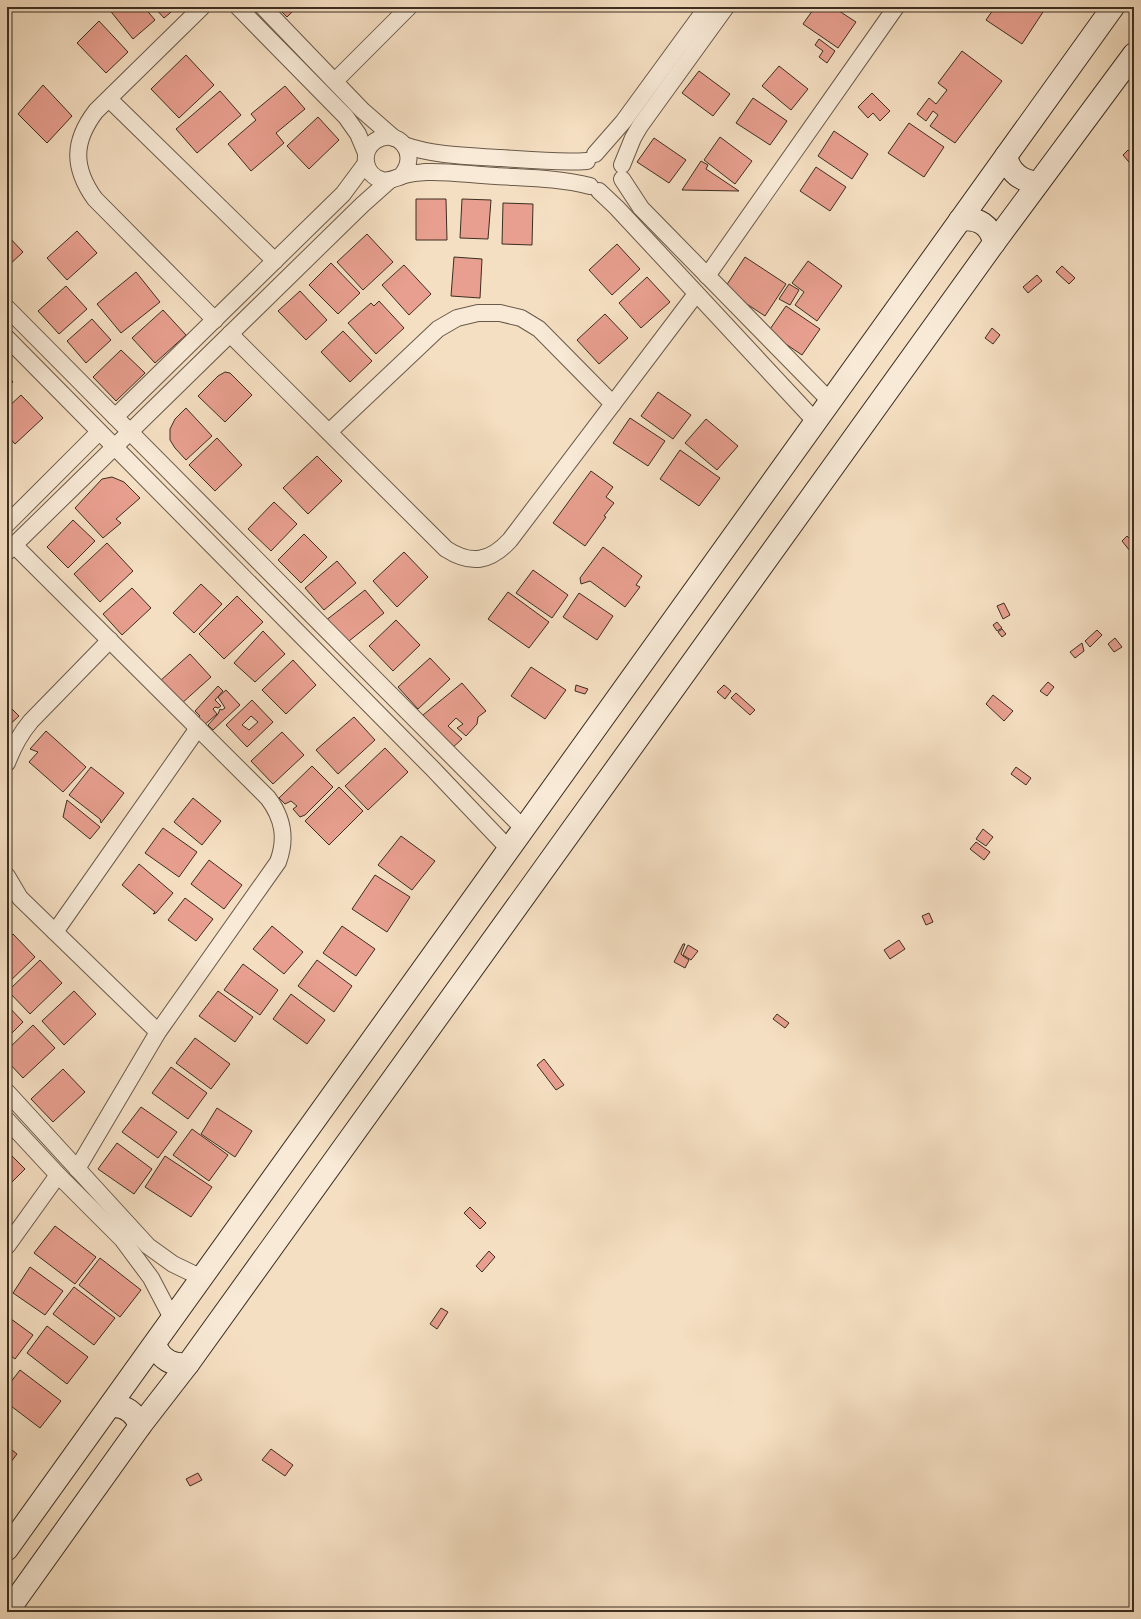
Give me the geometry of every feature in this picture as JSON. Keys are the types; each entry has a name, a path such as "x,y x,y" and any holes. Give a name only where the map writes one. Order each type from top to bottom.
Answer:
{"street":[{"path":"202,7 108,99 86,124 80,138 78,155 80,171 86,186 95,199 215,320"},
{"path":"238,7 346,116 358,134 372,174 377,178 395,178 419,173 438,172 555,180 605,192 615,188 633,138 640,126 726,7"},
{"path":"77,1169 158,1032 278,862 283,850 284,836 282,822 268,798 110,640 10,548 115,448 371,196 395,178 408,164 409,158 399,142 370,117 263,7"},
{"path":"335,81 410,7"},
{"path":"708,7 624,122 584,167 584,174 586,181 621,213 816,422"},
{"path":"707,276 896,7"},
{"path":"7,1549 1113,7"},
{"path":"7,1612 140,1426 188,1364 994,243 1134,54"},
{"path":"108,99 275,261"},
{"path":"115,417 343,194 366,158 369,147 380,138 399,142 415,149 438,154 558,162 591,158 608,153 614,155 641,208 830,401"},
{"path":"1006,156 1011,170 1017,176 1023,180 1038,183"},
{"path":"960,220 968,218 983,223 993,235 994,243"},
{"path":"230,334 446,549 458,557 473,560 487,558 500,551 510,540 696,294"},
{"path":"9,313 130,432 524,829"},
{"path":"328,432 438,329 457,318 478,313 500,313 521,318 539,330 613,404"},
{"path":"7,338 270,603 509,849"},
{"path":"7,524 99,432"},
{"path":"270,603 285,588"},
{"path":"7,763 20,735 31,721 110,640"},
{"path":"359,694 374,679"},
{"path":"55,932 198,728"},
{"path":"7,876 20,898 158,1032"},
{"path":"7,1092 148,1246 173,1264 202,1278"},
{"path":"7,1120 133,1252 150,1278 172,1318"},
{"path":"7,1246 58,1175"},
{"path":"155,1344 167,1361 174,1364 188,1364"},
{"path":"111,1406 117,1406 129,1410 134,1415 140,1426"}],"building":[{"path":"144,7 155,20 133,39 108,8"},
{"path":"154,7 177,7 164,18"},
{"path":"277,7 297,7 287,17"},
{"path":"815,7 833,7 856,22 838,48 803,24"},
{"path":"976,7 988,7 984,12"},
{"path":"995,7 1036,7 1043,12 1022,44 986,20"},
{"path":"99,21 128,52 106,73 77,43"},
{"path":"819,39 835,51 827,63 819,57 823,51 815,45"},
{"path":"962,51 1002,81 955,143 930,126 938,115 933,111 926,121 917,114 929,98 936,104 947,90 938,83"},
{"path":"186,55 214,85 179,118 151,89"},
{"path":"779,66 808,89 791,110 762,86"},
{"path":"699,71 730,94 713,116 682,93"},
{"path":"43,85 72,116 47,143 18,114"},
{"path":"285,86 305,109 276,133 284,143 251,171 228,144 256,120 251,114"},
{"path":"220,91 241,115 197,153 176,129"},
{"path":"872,93 890,111 880,121 873,113 868,118 858,107"},
{"path":"753,98 787,121 770,145 736,123"},
{"path":"318,117 339,140 309,169 287,146"},
{"path":"909,123 944,147 924,177 888,153"},
{"path":"834,131 868,154 852,179 818,156"},
{"path":"720,137 752,161 735,184 704,160"},
{"path":"654,138 686,160 669,183 637,162"},
{"path":"1128,150 1134,157 1134,168 1123,155"},
{"path":"701,161 708,165 706,169 739,191 682,190"},
{"path":"816,167 846,187 830,211 800,191"},
{"path":"416,199 446,199 447,240 416,240"},
{"path":"462,199 491,200 488,239 460,238"},
{"path":"503,203 533,204 532,245 502,244"},
{"path":"77,231 97,253 67,280 47,258"},
{"path":"367,234 393,262 363,290 337,262"},
{"path":"7,235 23,252 7,267"},
{"path":"617,244 640,269 612,295 589,270"},
{"path":"454,257 482,259 480,298 451,296"},
{"path":"745,257 786,284 765,316 724,289"},
{"path":"808,261 842,286 817,321 795,305 804,292 792,283"},
{"path":"331,263 360,293 338,314 309,285"},
{"path":"404,265 431,294 409,315 382,285"},
{"path":"1062,266 1075,278 1069,284 1056,272"},
{"path":"136,272 160,302 121,333 97,304"},
{"path":"1037,275 1042,281 1028,293 1023,287"},
{"path":"647,277 670,302 641,328 619,303"},
{"path":"789,284 799,290 790,305 779,299"},
{"path":"66,286 87,309 59,334 38,311"},
{"path":"300,291 327,320 306,340 278,311"},
{"path":"379,301 404,328 376,354 348,323 371,303 374,306"},
{"path":"786,306 820,329 802,355 768,332"},
{"path":"163,310 186,335 155,363 132,338"},
{"path":"605,314 628,338 599,364 577,340"},
{"path":"92,319 111,340 86,363 67,341"},
{"path":"992,328 1000,335 993,344 985,338"},
{"path":"343,331 372,361 350,382 321,352"},
{"path":"121,350 145,373 116,401 93,377"},
{"path":"225,372 230,373 252,395 225,422 198,396 218,376"},
{"path":"7,375 13,382 7,387"},
{"path":"658,392 691,415 673,439 641,416"},
{"path":"21,395 43,418 15,444 7,435 7,408"},
{"path":"186,408 212,436 186,460 170,440 170,429 175,419"},
{"path":"630,418 665,441 648,466 613,443"},
{"path":"706,419 738,446 717,470 685,443"},
{"path":"217,438 242,465 215,491 189,465"},
{"path":"680,450 720,478 699,506 660,479"},
{"path":"317,456 342,481 308,514 283,488"},
{"path":"591,471 613,487 606,497 614,503 585,546 553,523"},
{"path":"112,477 124,482 140,498 116,519 121,523 103,538 75,508 102,479"},
{"path":"274,502 297,524 271,551 248,529"},
{"path":"73,520 95,541 68,568 47,547"},
{"path":"304,534 327,557 301,583 278,560"},
{"path":"1127,536 1134,543 1134,547 1130,551 1122,541"},
{"path":"107,543 133,571 100,602 74,574"},
{"path":"603,547 642,576 636,585 640,587 625,607 590,581 581,584 580,578"},
{"path":"404,552 428,577 397,607 373,581"},
{"path":"337,561 356,583 324,610 305,588"},
{"path":"533,570 568,595 552,618 516,593"},
{"path":"201,584 222,604 194,633 173,613"},
{"path":"132,588 151,608 122,635 103,614"},
{"path":"365,590 384,613 344,645 325,621"},
{"path":"508,592 549,622 529,648 488,619"},
{"path":"579,593 613,616 597,640 563,617"},
{"path":"237,596 263,622 224,659 199,634"},
{"path":"1004,603 1010,615 1003,619 997,606"},
{"path":"396,620 420,645 393,671 369,646"},
{"path":"997,622 1002,628 997,631 993,625"},
{"path":"1002,629 1006,634 1002,637 998,632"},
{"path":"1097,630 1102,635 1090,647 1085,641"},
{"path":"263,631 285,654 255,682 234,663"},
{"path":"1115,638 1122,647 1114,652 1108,644"},
{"path":"1082,643 1084,651 1075,658 1070,652"},
{"path":"190,654 211,677 181,704 160,681"},
{"path":"430,658 450,679 418,709 398,687"},
{"path":"293,660 316,685 286,714 262,690"},
{"path":"531,667 566,690 545,719 511,696"},
{"path":"1048,682 1054,687 1047,696 1040,691"},
{"path":"462,683 486,711 478,717 477,724 466,736 457,728 463,724 456,718 448,726 462,739 450,750 429,730 429,722 423,715"},
{"path":"576,685 588,689 585,694 575,691"},
{"path":"724,685 731,691 725,699 717,692"},
{"path":"218,686 223,691 215,700 221,706 213,709 217,714 203,726 196,718 200,716 195,711"},
{"path":"226,690 240,705 213,730 208,725 218,714 220,709 222,710 225,708 218,697"},
{"path":"736,693 755,710 750,715 731,698"},
{"path":"993,695 1013,711 1004,721 986,704"},
{"path":"252,700 273,722 247,747 226,725","holes":["251,716 258,722 249,730 242,725"]},
{"path":"7,704 19,716 7,727"},
{"path":"354,717 375,740 338,774 316,750"},
{"path":"46,731 86,767 63,792 29,762 38,752 30,749"},
{"path":"282,732 304,755 273,784 251,761"},
{"path":"385,748 408,772 368,810 345,786"},
{"path":"312,766 333,787 305,815 300,817 293,809 297,806 291,801 285,804 279,798"},
{"path":"91,767 124,793 101,823 100,819 69,795"},
{"path":"1016,767 1031,778 1026,785 1011,774"},
{"path":"339,787 363,811 329,845 305,821"},
{"path":"193,798 221,821 202,845 174,822"},
{"path":"67,800 100,827 90,839 63,817"},
{"path":"163,828 197,852 179,877 145,853"},
{"path":"983,829 993,837 986,846 976,839"},
{"path":"401,836 435,861 412,890 378,865"},
{"path":"976,842 990,852 984,860 970,849"},
{"path":"209,860 242,885 224,909 191,884"},
{"path":"139,864 173,893 156,913 153,914 155,912 122,885"},
{"path":"375,875 410,897 387,932 352,909"},
{"path":"185,898 213,919 196,941 168,920"},
{"path":"929,913 933,922 926,925 922,916"},
{"path":"272,926 303,952 284,974 253,949"},
{"path":"342,926 375,949 356,976 323,953"},
{"path":"13,934 35,957 7,984 7,940"},
{"path":"899,940 905,949 890,959 884,950"},
{"path":"683,944 685,944 681,954 689,960 685,968 674,962"},
{"path":"688,945 698,951 691,960 683,955"},
{"path":"40,960 62,983 30,1014 8,991"},
{"path":"317,960 352,986 334,1012 298,986"},
{"path":"243,964 278,990 260,1015 224,990"},
{"path":"74,991 96,1014 64,1045 42,1021"},
{"path":"218,991 253,1017 235,1042 199,1016"},
{"path":"291,994 325,1020 307,1044 273,1019"},
{"path":"7,1005 23,1022 7,1038"},
{"path":"777,1014 789,1023 785,1028 773,1019"},
{"path":"33,1025 55,1048 23,1078 7,1061 7,1050"},
{"path":"195,1038 230,1064 211,1089 176,1063"},
{"path":"544,1059 564,1085 556,1090 537,1065"},
{"path":"171,1067 207,1093 188,1119 152,1093"},
{"path":"63,1069 85,1092 53,1122 31,1099"},
{"path":"141,1107 177,1132 158,1158 122,1132"},
{"path":"217,1108 252,1131 235,1157 201,1134"},
{"path":"192,1129 228,1155 209,1181 173,1155"},
{"path":"117,1143 152,1169 134,1194 98,1169"},
{"path":"7,1151 25,1169 7,1187"},
{"path":"165,1156 212,1187 191,1217 145,1187"},
{"path":"470,1207 486,1223 480,1229 464,1213"},
{"path":"55,1226 96,1257 75,1284 34,1253"},
{"path":"489,1251 495,1257 482,1272 476,1266"},
{"path":"100,1258 141,1290 120,1317 79,1285"},
{"path":"30,1267 63,1291 45,1315 13,1293"},
{"path":"74,1287 115,1318 94,1345 53,1314"},
{"path":"441,1308 448,1312 437,1329 430,1324"},
{"path":"7,1316 33,1335 15,1359 7,1353"},
{"path":"47,1326 88,1357 67,1384 27,1353"},
{"path":"7,1360 11,1363 7,1368"},
{"path":"20,1370 61,1401 40,1428 7,1403 7,1387"},
{"path":"7,1446 17,1454 7,1467"},
{"path":"271,1449 293,1465 285,1476 262,1460"},
{"path":"198,1473 202,1480 190,1486 186,1479"}]}
